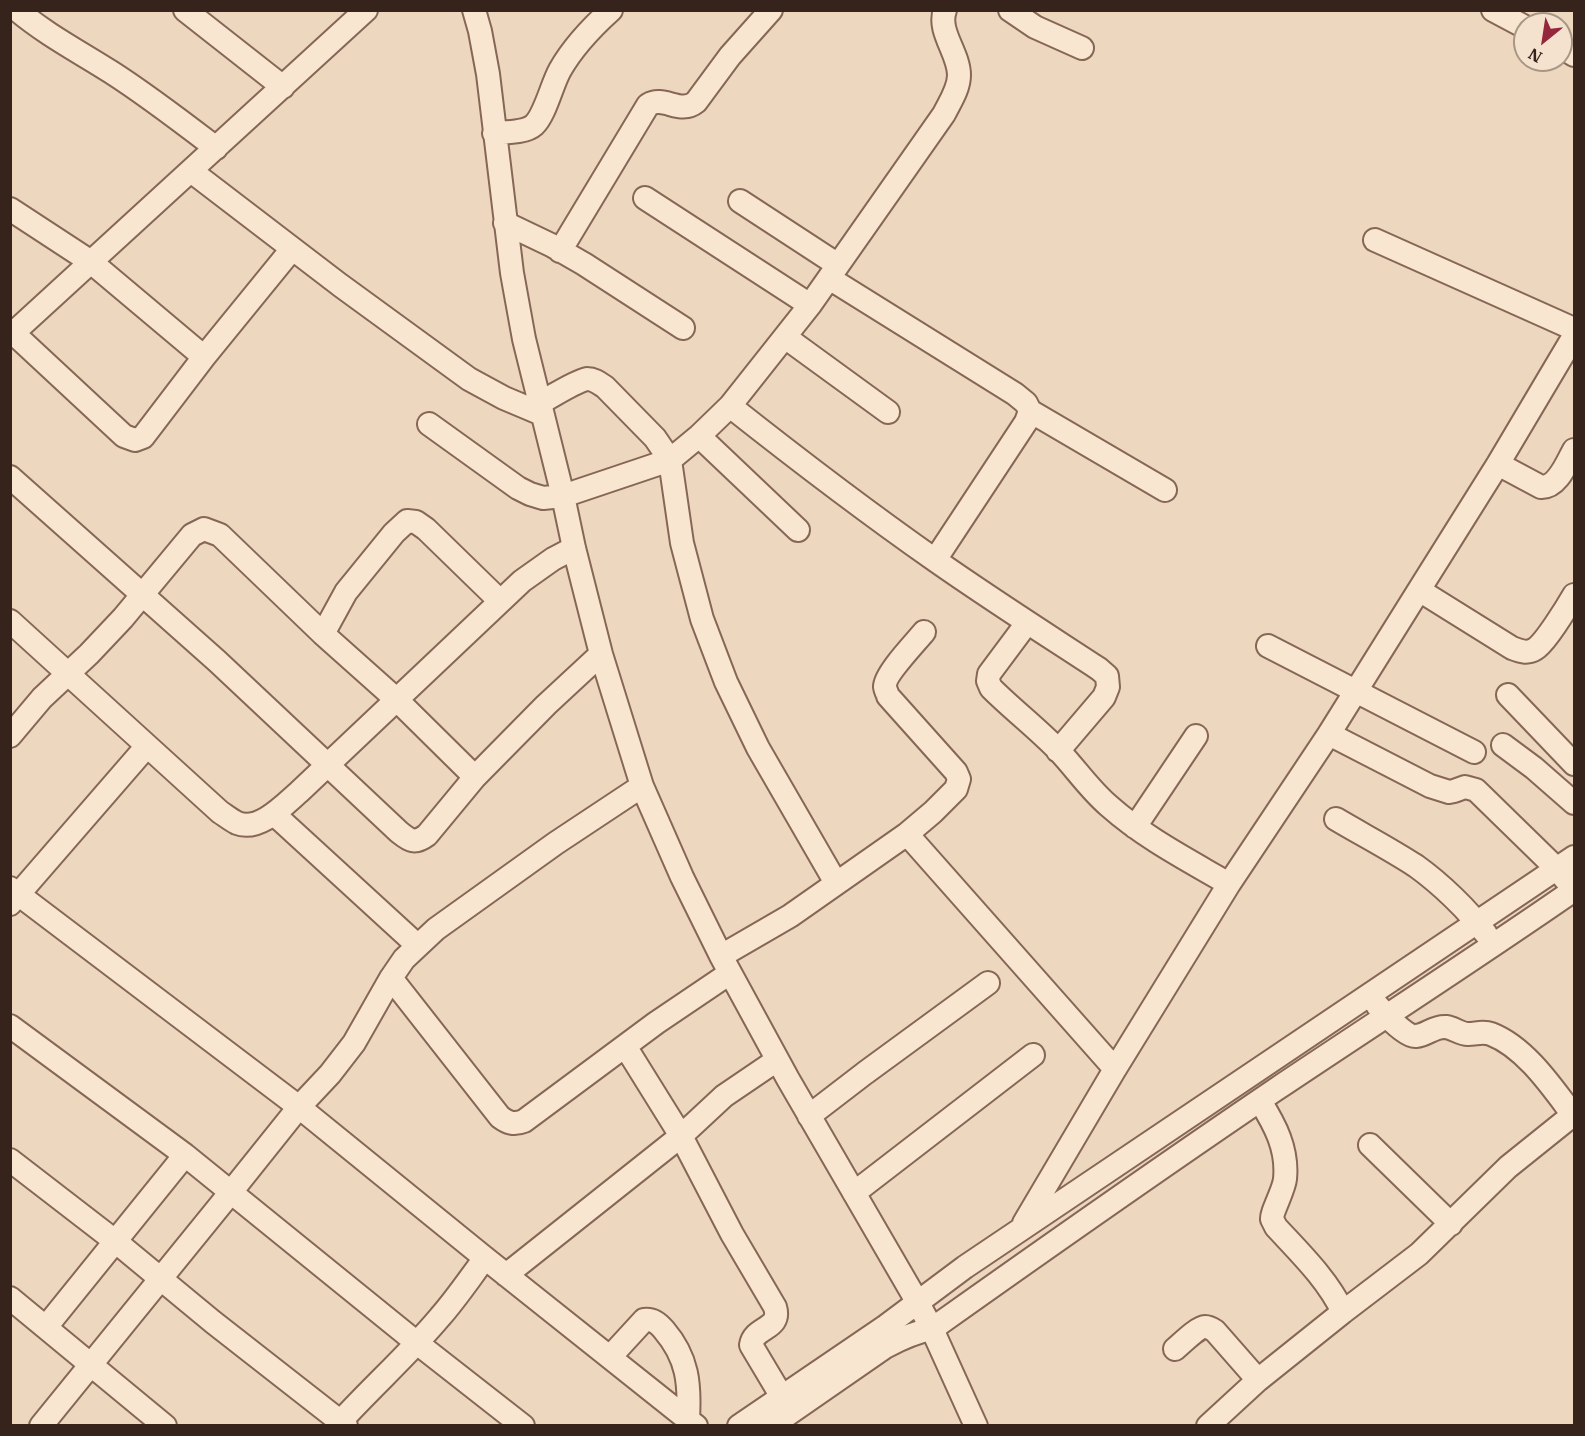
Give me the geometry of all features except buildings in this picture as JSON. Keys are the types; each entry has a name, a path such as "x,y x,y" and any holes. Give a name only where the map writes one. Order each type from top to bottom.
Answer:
{"street":[{"path":"17,10 60,42 153,100 216,148"},
{"path":"185,10 283,87"},
{"path":"474,10 488,74 505,223 524,339 601,654 642,786 682,877 726,965 777,1060 932,1329 976,1425"},
{"path":"494,133 527,129 533,126 542,112 559,71 576,45 611,10"},
{"path":"560,250 648,105 654,101 664,101 679,107 690,107 730,56 771,10"},
{"path":"429,424 518,488 530,495 543,498 563,496 670,460 730,406 785,337 944,114 956,92 959,75 944,29 945,10"},
{"path":"1010,10 1035,27 1082,48"},
{"path":"1493,10 1513,21"},
{"path":"292,249 204,357 143,437 135,440 124,436 12,333 283,87 362,12"},
{"path":"191,171 292,249 469,379 504,398 541,409"},
{"path":"645,198 810,305"},
{"path":"740,201 834,271 1015,394 1026,403 1030,411 1165,490"},
{"path":"10,208 91,262 204,357"},
{"path":"505,223 560,250 683,328"},
{"path":"1375,240 1575,329"},
{"path":"1020,1230 1115,1069 1229,884 1329,734 1575,336"},
{"path":"785,337 888,412"},
{"path":"541,409 576,384 587,379 595,380 605,387 655,438 670,460 682,543 702,619 726,682 758,748 836,883"},
{"path":"730,406 832,485 935,560 1107,676 1108,687 1104,697 1058,751"},
{"path":"935,560 1026,422 1030,411"},
{"path":"699,436 798,530"},
{"path":"1498,464 1541,487 1547,487 1553,484 1575,450"},
{"path":"10,477 260,701 407,839 420,840 427,835 475,777 546,705 601,654"},
{"path":"323,634 346,592 394,532 407,521 416,522 426,529 500,601"},
{"path":"10,736 42,698 96,647 192,535 204,529 220,536 323,634 397,700 475,777"},
{"path":"10,621 220,812 238,824 253,825 274,814 327,766 522,581 553,559 574,548"},
{"path":"1419,591 1523,653 1534,650 1541,644 1575,595"},
{"path":"1027,623 989,674 988,681 991,688 1058,751 1109,806 1167,849 1229,884"},
{"path":"391,978 500,1118 508,1123 516,1124 524,1121 656,1023 790,916 907,834 956,789 959,779 956,772 888,696 885,688 886,680 892,671 924,632"},
{"path":"1268,646 1474,752"},
{"path":"1508,694 1575,764"},
{"path":"771,1425 885,1347 922,1330 932,1329 1107,1204 1574,891 1566,863 1476,790 1465,787 1449,792 1430,786 1329,734"},
{"path":"1135,826 1196,736"},
{"path":"1503,745 1575,803"},
{"path":"147,746 13,895 299,1107 692,1422"},
{"path":"41,1425 299,1107 330,1074 354,1043 391,978 417,945 556,843 642,786"},
{"path":"274,814 417,945"},
{"path":"1336,819 1418,868 1450,895 1478,923 1495,945"},
{"path":"907,834 1115,1069"},
{"path":"739,1425 918,1304 965,1267 1566,863"},
{"path":"1412,966 1428,988"},
{"path":"809,1116 988,983"},
{"path":"1208,1425 1258,1380 1419,1254 1508,1167 1574,1114 1527,1058 1493,1034 1485,1032 1464,1034 1452,1028 1437,1027 1416,1036 1410,1036 1386,1016 1368,995"},
{"path":"10,1026 185,1155 417,1343 523,1425"},
{"path":"625,1046 681,1136 732,1234 775,1306 776,1320 754,1336 751,1345 782,1396"},
{"path":"854,1193 1033,1054"},
{"path":"506,1275 681,1136 724,1096 777,1060"},
{"path":"1260,1068 1285,1158 1282,1195 1272,1214 1272,1220 1334,1293 1343,1312"},
{"path":"1370,1145 1451,1224"},
{"path":"46,1328 185,1155"},
{"path":"10,1160 343,1423 381,1378 441,1316 485,1258"},
{"path":"1090,1183 1107,1204"},
{"path":"10,1298 165,1425"},
{"path":"610,1357 644,1320 651,1319 658,1323 680,1353 690,1393 692,1422"},
{"path":"1175,1349 1200,1329 1209,1328 1215,1331 1258,1380"}]}
